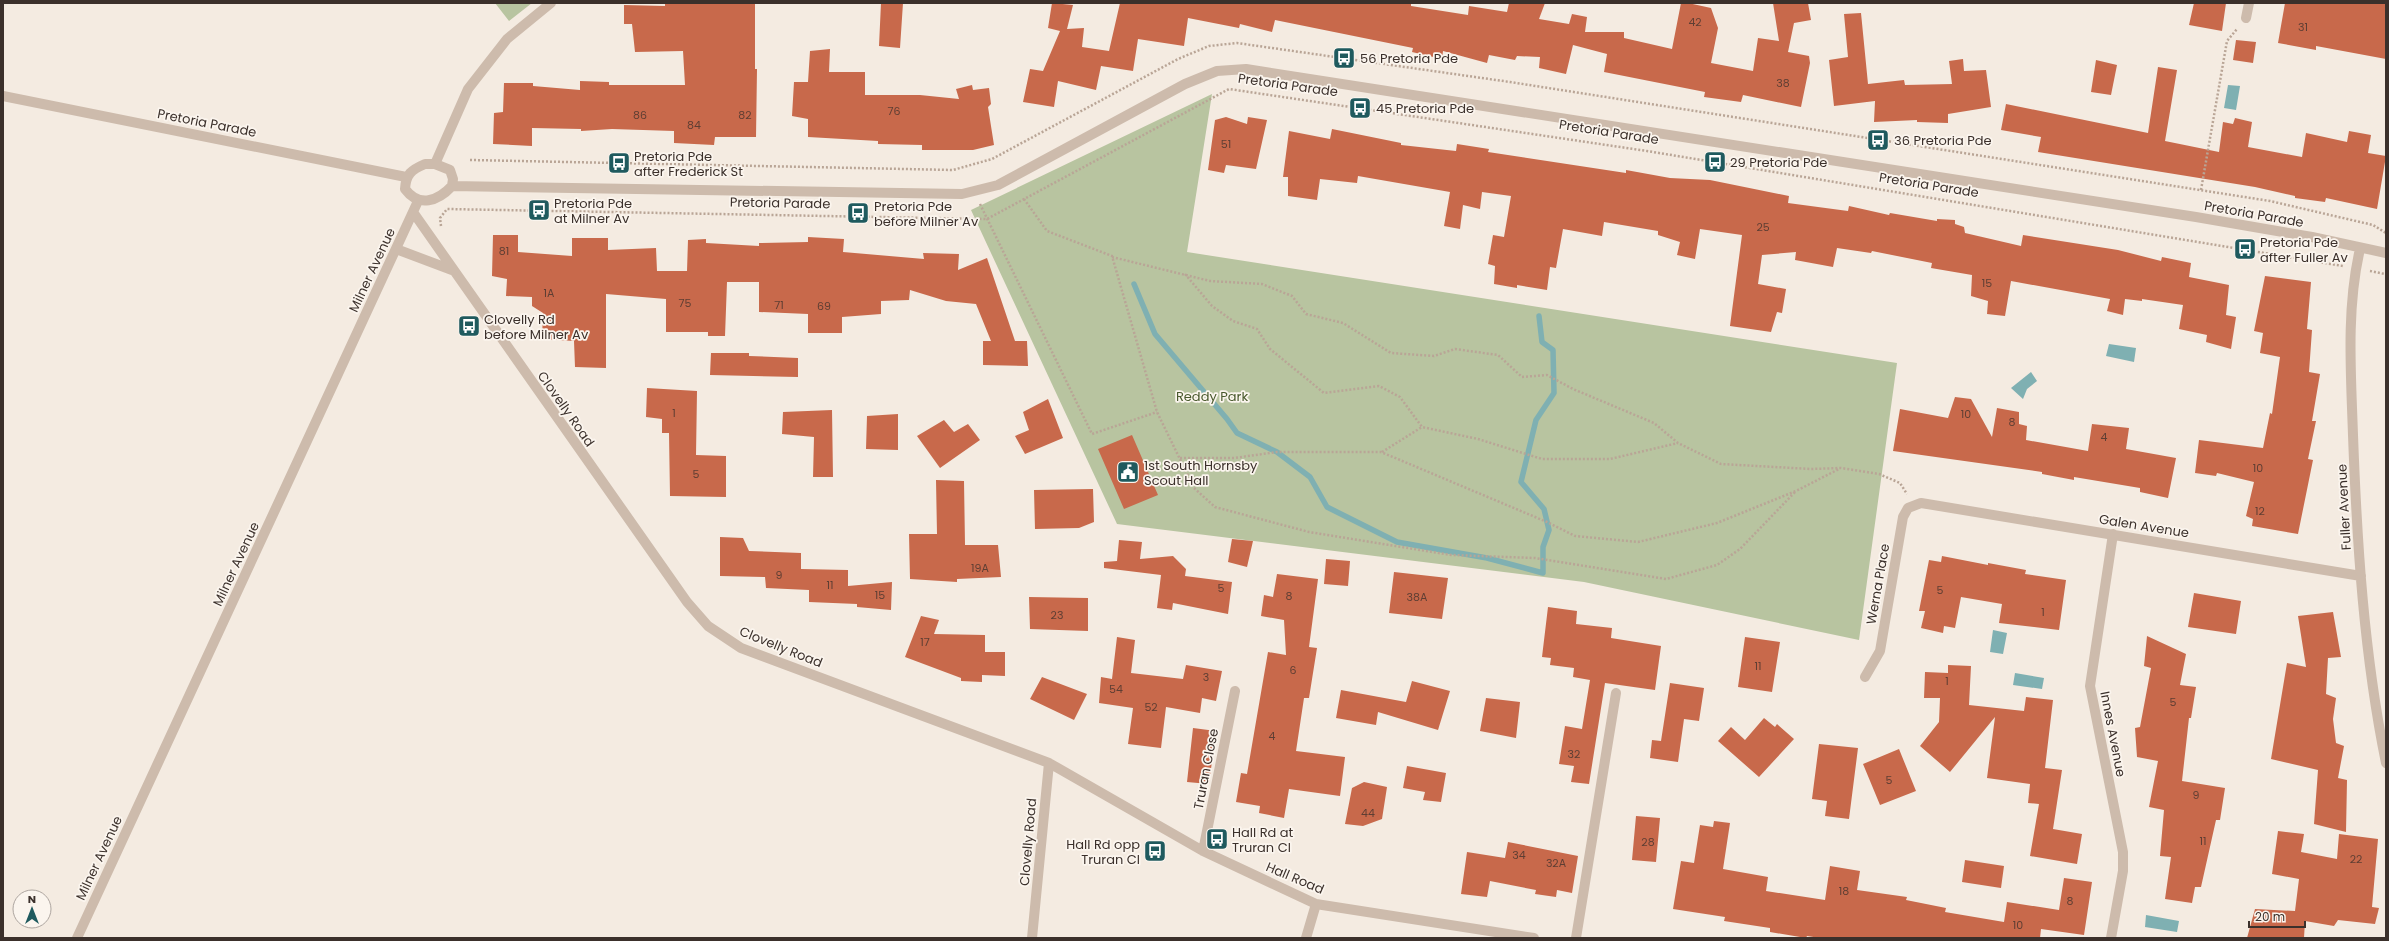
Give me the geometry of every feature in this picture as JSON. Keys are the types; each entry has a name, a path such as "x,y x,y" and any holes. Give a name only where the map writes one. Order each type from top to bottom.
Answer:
{"street":[{"path":"435,164 468,89 507,39 551,3"},
{"path":"2246,18 2249,3"},
{"name":"Pretoria Parade","path":"452,186 962,194 998,184 1185,84 1217,71 1246,69 2196,217 2312,237 2360,249 2386,253"},
{"name":"Pretoria Parade","path":"3,96 406,177"},
{"path":"425,164 435,164 450,170 454,179 452,186 434,200 418,201 411,197 405,189 406,177 414,168 425,164"},
{"name":"Milner Avenue","path":"77,938 418,201"},
{"name":"Clovelly Road","path":"413,212 452,270 687,602 708,626 741,648 1049,763 1032,938"},
{"path":"396,249 452,270"},
{"name":"Fuller Avenue","path":"2360,249 2356,268 2352,311 2352,399 2361,576 2370,664 2386,763"},
{"name":"Galen Avenue","path":"1918,504 2113,534 2361,576"},
{"name":"Werna Place","path":"1865,676 1880,651 1903,517 1908,508 1918,504"},
{"name":"Innes Avenue","path":"2111,938 2123,871 2123,852 2090,686 2113,534"},
{"name":"Truran Close","path":"1203,851 1235,691"},
{"path":"1576,938 1616,693"},
{"name":"Hall Road","path":"1049,763 1203,851 1316,904 1534,938"},
{"path":"1306,938 1316,904"}],"path":[{"path":"2201,190 2227,41"},
{"name":"Pretoria Parade","path":"470,160 952,170 992,159 1178,59 1209,46 1237,43 1510,82 2270,201 2373,225 2386,233"},
{"name":"Pretoria Parade","path":"443,232 440,218 447,209 987,219 1229,89 1647,151 2385,274"},
{"path":"973,191 1092,434 1157,412"},
{"path":"1024,199 1047,231 1112,256 1210,281 1262,284 1292,296 1306,314 1343,323 1390,353 1434,356 1455,349 1498,355 1522,377 1547,375 1573,389 1654,423 1678,443 1721,464 1811,469 1841,468 1879,474 1900,483 1918,504"},
{"path":"1112,256 1157,412 1194,488 1216,507 1239,515 1309,532 1451,555 1535,558 1666,579 1717,566 1740,548 1796,491"},
{"path":"1185,274 1212,306 1233,321 1257,329 1270,349 1324,393 1379,386 1400,397 1422,427 1478,439 1542,459 1610,459 1678,443"},
{"path":"1381,452 1422,427"},
{"path":"1180,458 1234,458 1277,452 1381,452 1547,522 1575,536 1638,542 1717,523 1796,491 1841,468"}],"green space":[{"path":"495,3 532,3 509,21"},
{"name":"Reddy Park","path":"1212,94 1187,252 1897,363 1859,640 1584,582 1117,524 971,210"}],"water":[{"path":"2228,85 2240,86 2236,110 2224,108"},
{"path":"2109,344 2136,348 2134,362 2106,356"},
{"path":"2031,372 2037,381 2027,389 2023,399 2011,388"},
{"path":"1993,630 2007,633 2003,654 1990,652"},
{"path":"2015,673 2044,678 2042,689 2013,685"},
{"path":"2146,915 2179,921 2177,932 2145,927"}],"building":[{"path":"665,3 755,3 755,69 757,69 756,137 715,137 714,145 674,143 674,131 612,129 581,131 581,129 532,128 532,146 493,144 494,113 503,112 504,83 533,83 533,86 580,90 580,81 609,82 609,85 685,85 683,51 635,52 632,24 624,24 624,5 665,6"},
{"path":"881,3 903,3 900,48 879,46"},
{"path":"1052,3 1073,5 1067,29 1084,28 1082,47 1109,51 1120,3 1411,3 1411,6 1468,15 1469,6 1507,12 1509,3 1545,3 1539,19 1569,24 1572,14 1587,17 1585,32 1624,32 1624,38 1672,49 1681,3 1688,3 1711,8 1718,28 1711,63 1753,71 1758,38 1779,41 1773,3 1808,3 1811,20 1794,23 1788,52 1809,56 1810,63 1801,107 1743,95 1741,102 1704,97 1705,92 1604,72 1607,54 1573,45 1566,74 1539,68 1540,57 1517,56 1515,60 1489,55 1487,63 1443,51 1442,59 1412,52 1413,48 1275,20 1272,32 1240,24 1239,28 1188,18 1184,46 1138,39 1133,71 1101,66 1096,90 1058,81 1054,107 1023,102 1030,69 1043,71 1060,31 1048,28"},
{"path":"2194,3 2226,3 2222,31 2189,25"},
{"path":"2285,3 2386,3 2386,59 2316,46 2316,50 2278,43"},
{"path":"1861,13 1868,84 1904,80 1905,85 1952,84 1949,61 1963,59 1964,71 1986,70 1991,107 1948,114 1948,123 1917,122 1917,120 1874,122 1875,101 1834,106 1829,60 1848,57 1844,14"},
{"path":"2236,40 2256,42 2253,63 2233,60"},
{"path":"830,49 829,72 865,72 865,95 920,95 959,99 956,89 972,85 973,90 989,88 991,104 988,107 994,145 973,150 922,150 922,145 878,144 878,141 808,137 808,119 792,116 794,82 808,82 810,51"},
{"path":"2096,60 2117,65 2111,95 2091,92"},
{"path":"2158,67 2177,70 2165,141 2219,152 2223,122 2233,124 2235,118 2252,122 2248,147 2302,157 2306,133 2347,142 2349,131 2371,135 2368,153 2386,156 2377,209 2326,198 2325,202 2295,198 2295,196 2255,187 2038,152 2041,137 2001,130 2006,104 2148,133"},
{"path":"1226,117 1247,124 1248,117 1267,120 1256,169 1226,165 1224,173 1208,170 1215,120"},
{"path":"1332,129 1401,143 1401,145 1456,151 1457,144 1489,149 1488,152 1626,173 1626,170 1670,178 1710,180 1789,196 1788,203 1848,211 1849,206 1889,215 1890,213 1937,221 1937,219 1955,220 1955,224 1964,227 1965,233 2021,246 2023,235 2118,250 2161,261 2162,257 2191,263 2189,277 2229,285 2226,315 2236,317 2231,349 2206,342 2207,335 2179,329 2183,305 2142,299 2142,301 2125,299 2123,315 2107,311 2110,299 2011,281 2005,316 1987,314 1988,301 1971,296 1972,275 1931,268 1932,263 1872,251 1871,253 1837,248 1833,267 1795,260 1796,252 1762,255 1758,284 1786,289 1782,313 1777,312 1771,332 1730,326 1742,235 1700,229 1695,259 1677,255 1680,242 1658,235 1658,231 1604,222 1602,236 1563,229 1556,268 1550,267 1547,290 1517,285 1517,288 1494,284 1495,266 1488,264 1493,235 1504,237 1511,196 1482,192 1480,209 1463,205 1460,229 1444,226 1450,192 1358,176 1357,183 1320,179 1317,200 1288,196 1288,177 1283,177 1289,131 1330,139"},
{"path":"493,235 518,235 518,252 572,256 572,238 608,238 608,250 656,248 657,271 687,271 688,240 706,239 706,243 759,246 759,243 808,242 808,237 844,239 843,252 924,259 923,253 959,254 958,270 987,258 1015,341 1027,341 1028,366 983,365 983,341 991,341 976,304 946,301 910,290 909,300 881,301 881,314 842,317 842,333 808,333 808,314 759,312 759,282 727,282 725,336 708,336 708,332 666,332 666,299 606,294 606,368 575,367 574,341 542,339 543,313 532,306 532,297 506,296 507,279 492,276"},
{"path":"2265,276 2311,282 2307,329 2312,330 2309,372 2320,374 2312,421 2316,421 2308,459 2313,460 2298,534 2252,526 2253,519 2246,516 2254,482 2217,473 2216,476 2195,473 2199,440 2263,448 2270,413 2272,414 2280,357 2260,353 2263,333 2254,331"},
{"path":"711,353 749,353 749,356 798,358 798,377 710,375"},
{"path":"647,388 697,391 696,455 726,456 726,497 670,496 669,433 662,433 662,419 646,417"},
{"path":"1955,397 1971,399 1992,437 1997,408 2019,412 2019,424 2027,426 2026,440 2088,451 2092,424 2129,428 2126,449 2176,458 2168,498 2140,492 2140,488 2074,477 2074,480 2042,474 2042,472 1893,451 1900,409 1948,418"},
{"path":"1048,399 1063,438 1025,454 1015,436 1029,430 1023,412"},
{"path":"832,410 833,477 813,477 814,437 782,434 783,412"},
{"path":"898,414 898,450 866,449 867,416"},
{"path":"944,420 954,432 968,424 980,440 940,468 917,436"},
{"name":"1st South Hornsby Scout Hall","path":"1132,435 1158,495 1124,509 1098,449"},
{"path":"936,480 964,481 965,545 998,545 1001,577 957,579 957,582 910,579 909,534 937,534"},
{"path":"1093,489 1094,522 1079,528 1035,529 1034,490"},
{"path":"720,537 743,538 749,551 801,553 801,569 848,570 848,586 892,582 891,610 857,607 857,604 809,602 809,590 766,588 765,577 720,576"},
{"path":"1232,539 1253,541 1247,567 1228,562"},
{"path":"1119,540 1142,542 1140,559 1173,556 1186,569 1185,576 1232,582 1228,614 1173,603 1172,610 1157,608 1161,575 1104,568 1104,562 1117,561"},
{"path":"1942,556 1988,565 1988,563 2026,570 2025,574 2066,580 2059,630 1999,623 2002,604 1961,597 1955,628 1944,626 1943,633 1921,628 1925,611 1919,611 1929,560 1941,562"},
{"path":"1326,559 1350,561 1348,586 1324,584"},
{"path":"1394,572 1448,578 1442,619 1389,613"},
{"path":"1277,574 1318,579 1309,647 1317,648 1309,698 1304,698 1296,751 1345,757 1340,796 1289,789 1284,818 1259,813 1260,806 1236,802 1241,773 1247,774 1268,652 1286,655 1284,620 1261,616 1264,595 1273,597"},
{"path":"2194,593 2241,601 2236,634 2188,627"},
{"path":"1029,597 1088,598 1088,631 1030,629"},
{"path":"1548,607 1577,611 1576,624 1612,628 1611,638 1661,646 1655,690 1605,683 1589,784 1571,782 1574,766 1559,764 1565,726 1582,729 1590,680 1573,677 1574,668 1550,665 1551,658 1542,657"},
{"path":"2333,612 2341,657 2328,658 2326,694 2336,698 2333,719 2336,743 2344,746 2338,778 2347,780 2346,832 2314,824 2318,770 2271,759 2287,663 2306,667 2298,616"},
{"path":"921,616 939,620 934,634 985,635 985,652 1005,652 1005,676 982,675 982,682 961,681 961,678 905,657"},
{"path":"2147,636 2186,654 2180,685 2196,687 2191,718 2189,718 2182,781 2225,788 2220,820 2216,820 2201,887 2195,887 2192,903 2165,899 2171,857 2160,856 2164,810 2149,807 2158,761 2137,757 2135,728 2140,727 2151,668 2144,666"},
{"path":"1117,637 1135,640 1131,673 1183,679 1186,665 1222,671 1216,701 1202,698 1200,713 1166,707 1161,748 1128,744 1133,708 1099,703 1101,677 1112,679"},
{"path":"1745,637 1780,642 1772,692 1738,687"},
{"path":"1948,665 1971,666 1969,705 2024,711 2026,697 2053,700 2045,768 2062,770 2053,829 2082,834 2077,864 2030,856 2039,804 2028,803 2030,784 1987,778 1995,717 1950,772 1920,746 1939,722 1940,698 1924,698 1925,672 1948,673"},
{"path":"1042,677 1087,694 1074,720 1030,699"},
{"path":"1412,681 1450,691 1438,730 1378,712 1376,725 1336,718 1341,690 1406,702"},
{"path":"1670,683 1704,688 1699,721 1684,719 1678,762 1650,758 1652,740 1661,741"},
{"path":"1486,698 1520,702 1516,738 1480,731"},
{"path":"1764,718 1775,727 1777,724 1794,739 1759,777 1718,741 1731,727 1745,740"},
{"path":"1193,728 1216,731 1209,784 1187,782"},
{"path":"1819,744 1858,748 1849,819 1825,816 1827,801 1812,799"},
{"path":"1899,749 1916,791 1880,805 1863,764"},
{"path":"1407,766 1446,773 1441,802 1423,800 1425,792 1403,788"},
{"path":"1364,782 1387,787 1382,819 1363,826 1345,824 1352,788"},
{"path":"1636,816 1660,818 1656,862 1632,860"},
{"path":"1714,821 1730,823 1723,869 1768,877 1766,891 1825,900 1830,866 1860,871 1857,890 1907,897 1906,900 1946,908 1945,912 2004,922 2007,902 2059,910 2064,878 2092,882 2084,935 2041,929 2040,938 1820,938 1807,936 1806,938 1770,932 1770,928 1724,921 1725,917 1673,909 1681,861 1694,863 1700,825 1713,827"},
{"path":"2278,831 2304,834 2301,852 2337,859 2339,834 2378,839 2372,907 2379,908 2375,924 2338,920 2334,926 2305,921 2304,938 2247,938 2255,909 2295,911 2299,879 2272,874"},
{"path":"1508,842 1578,856 1572,893 1557,890 1556,897 1535,894 1536,890 1490,881 1487,897 1461,894 1467,852 1505,858"},
{"path":"1965,860 2004,866 2001,888 1962,882"}],"waterway":[{"path":"1134,284 1155,334 1227,419 1237,433 1277,452 1310,477 1327,507 1397,542 1487,558 1543,573 1543,547 1549,530 1544,509 1521,482 1536,420 1554,393 1553,350 1542,342 1539,316"}],"place":[{"name":"56 Pretoria Pde","path":"1344,58"},
{"name":"45 Pretoria Pde","path":"1360,108"},
{"name":"36 Pretoria Pde","path":"1878,140"},
{"name":"29 Pretoria Pde","path":"1715,162"},
{"name":"Pretoria Pde after Frederick St","path":"619,163"},
{"name":"Pretoria Pde at Milner Av","path":"539,210"},
{"name":"Pretoria Pde before Milner Av","path":"858,213"},
{"name":"Pretoria Pde after Fuller Av","path":"2245,249"},
{"name":"Clovelly Rd before Milner Av","path":"469,326"},
{"name":"1st South Hornsby Scout Hall","path":"1128,472"},
{"name":"Hall Rd at Truran Cl","path":"1217,839"},
{"name":"Hall Rd opp Truran Cl","path":"1155,851"}]}
